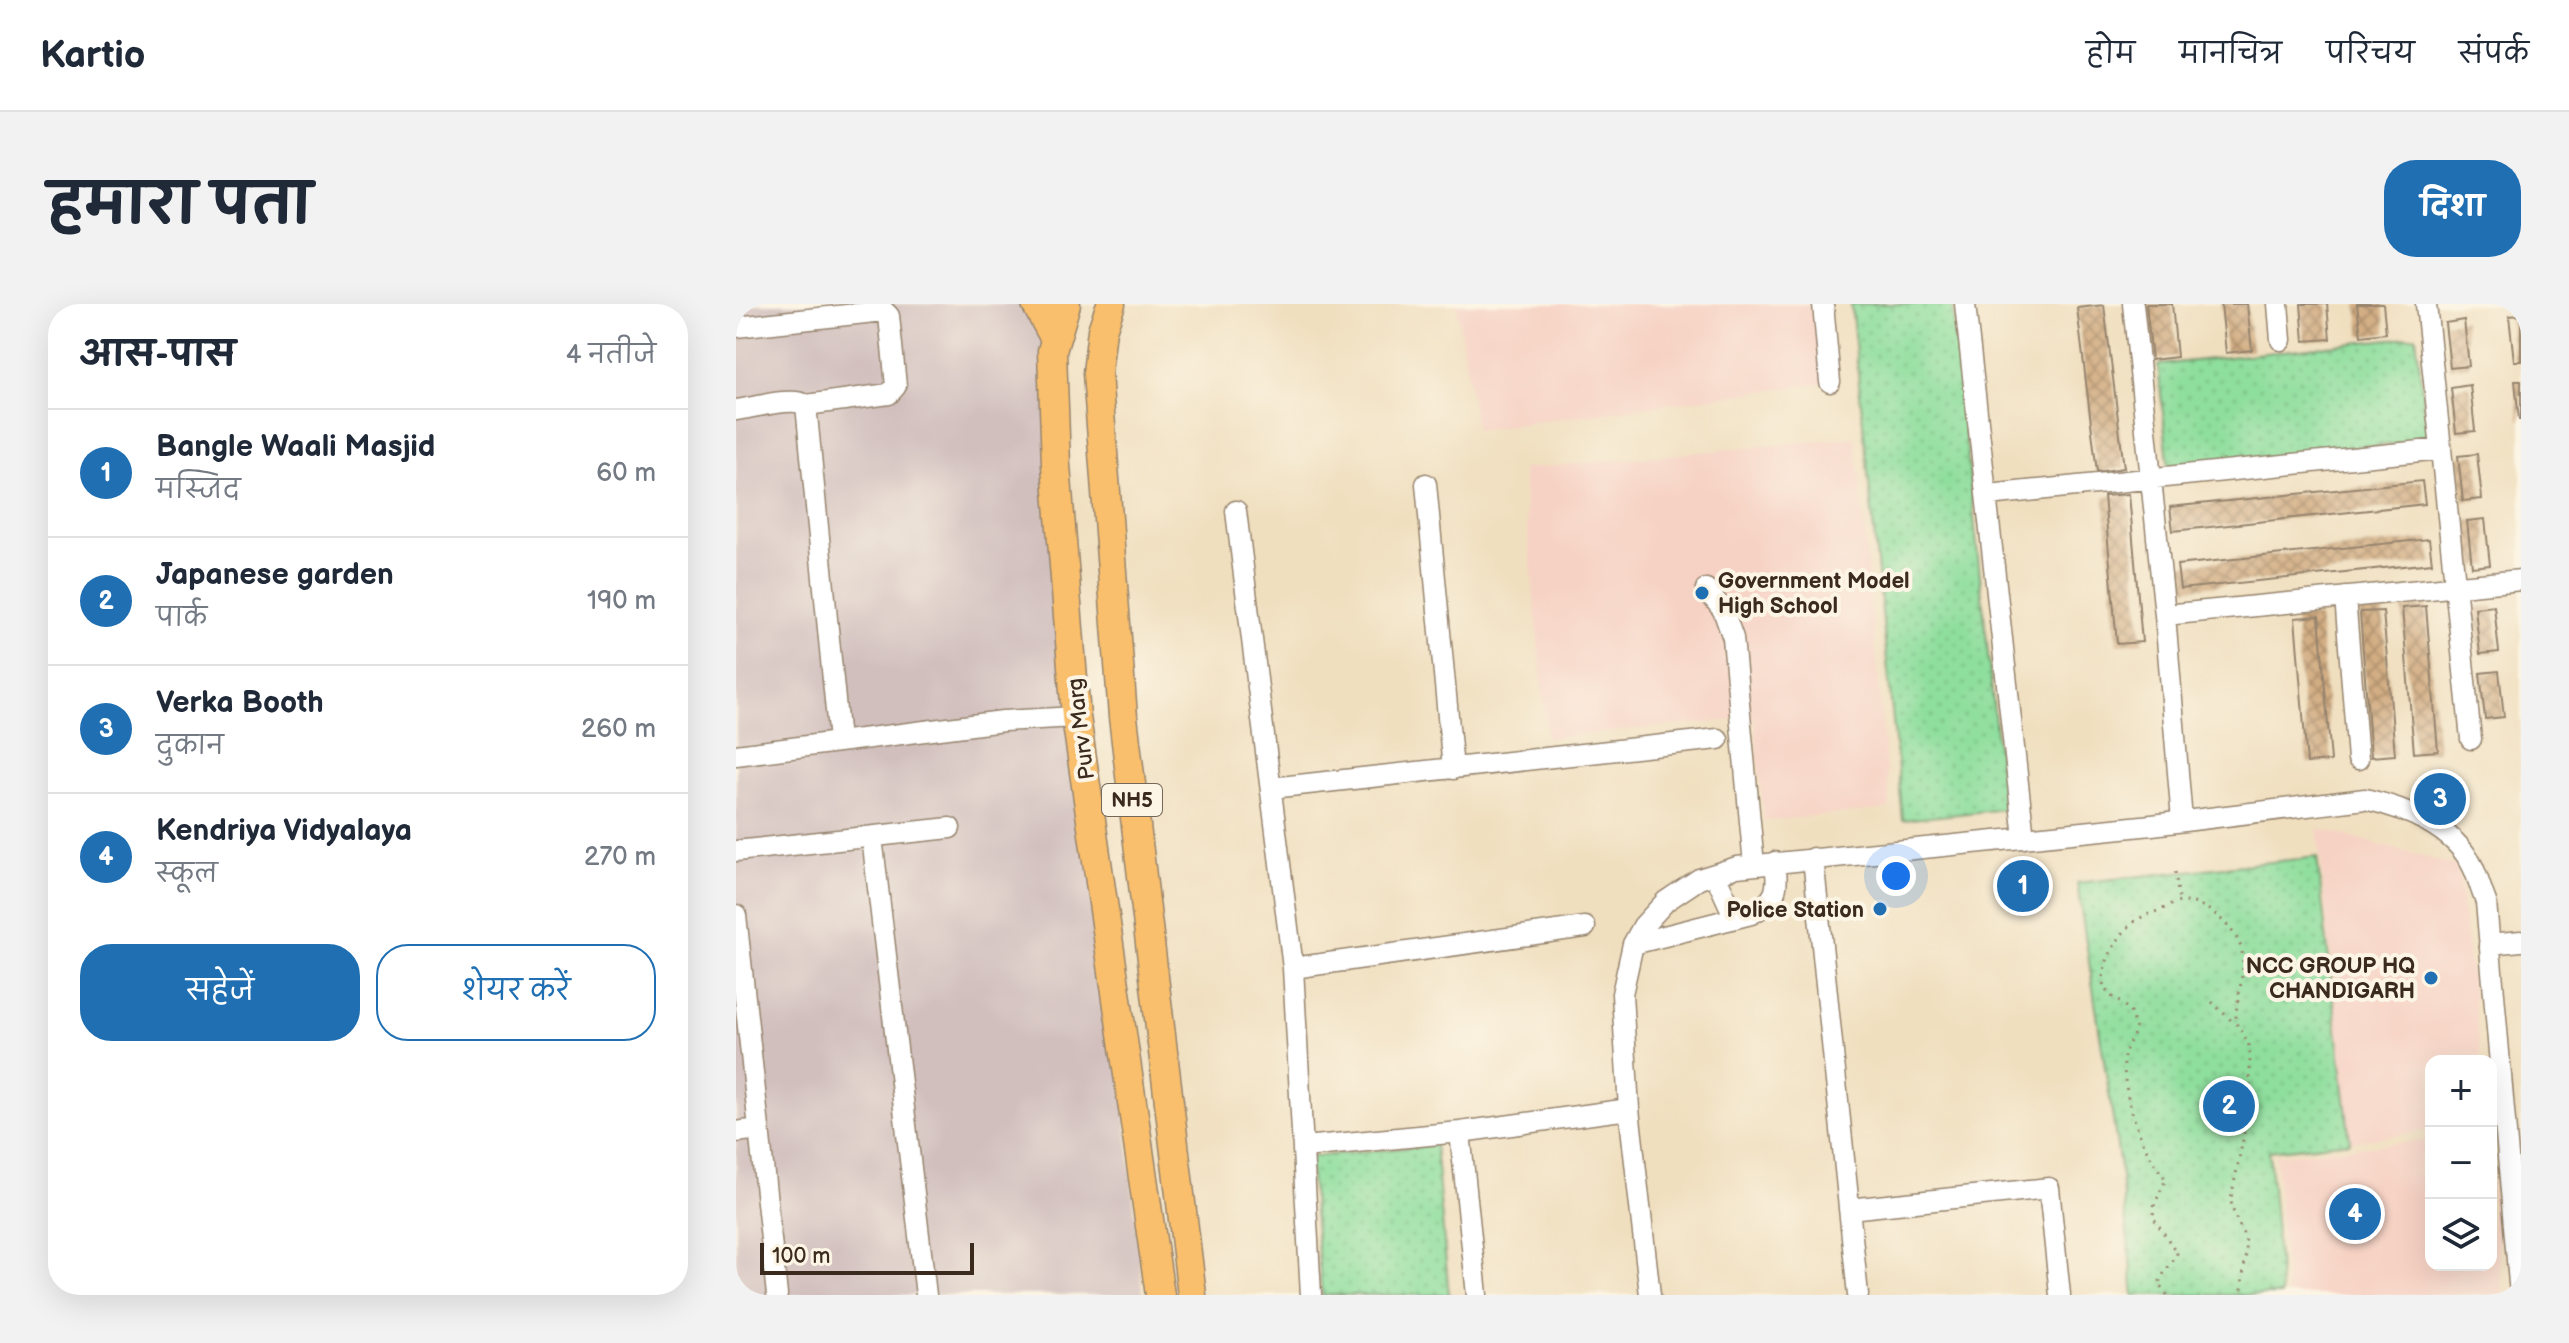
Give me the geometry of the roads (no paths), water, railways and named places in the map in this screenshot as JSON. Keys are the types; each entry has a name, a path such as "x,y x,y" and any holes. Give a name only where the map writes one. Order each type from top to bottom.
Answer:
{"highway":[{"path":"1036,304 1055,339"},
{"name":"Purv Marg","path":"1066,304 1052,351 1056,465 1076,717 1160,1295"},
{"name":"Purv Marg","path":"1111,304 1102,330 1097,373 1123,717 1192,1295"},
{"path":"1097,373 1129,304"}],"street":[{"path":"1823,304 1830,382"},
{"path":"1965,304 2024,838"},
{"path":"2133,304 2165,615 2182,821"},
{"path":"2278,304 2281,340"},
{"path":"2426,304 2471,739"},
{"path":"736,327 879,310 889,316 896,386 889,394 736,410"},
{"path":"806,405 839,741"},
{"path":"1988,495 2441,449"},
{"path":"1426,484 1453,769"},
{"path":"1236,511 1293,968 1311,1295"},
{"path":"2165,615 2521,580"},
{"path":"1633,944 1751,914 1765,906 1776,893 1778,882 1764,864 1733,638 1723,610 1706,589"},
{"path":"2345,597 2358,759"},
{"path":"736,755 1003,721 1076,717"},
{"path":"1271,788 1718,739"},
{"path":"1650,1295 1629,1109 1622,994 1633,944 1643,926 1666,901 1699,879 1737,867 2365,799 2397,807 2452,839 2472,864 2486,902 2520,1295"},
{"path":"736,851 950,828"},
{"path":"872,837 926,1295"},
{"path":"1813,858 1858,1295"},
{"path":"1715,874 1735,918"},
{"path":"736,915 777,1295"},
{"path":"1293,968 1585,927"},
{"path":"2489,944 2521,941"},
{"path":"1304,1147 1460,1132 1629,1109"},
{"path":"736,1132 759,1129"},
{"path":"1460,1132 1477,1295"},
{"path":"1849,1209 2049,1188 2060,1295"}],"place":[{"name":"Government Model High School","path":"1702,593"},
{"name":"Verka Booth","path":"2440,799"},
{"name":"Bangle Waali Masjid","path":"2023,886"},
{"name":"Police Station","path":"1880,909"},
{"name":"NCC GROUP HQ CHANDIGARH","path":"2431,978"},
{"name":"Japanese garden","path":"2229,1106"},
{"name":"Kendriya Vidyalaya","path":"2355,1214"}]}
